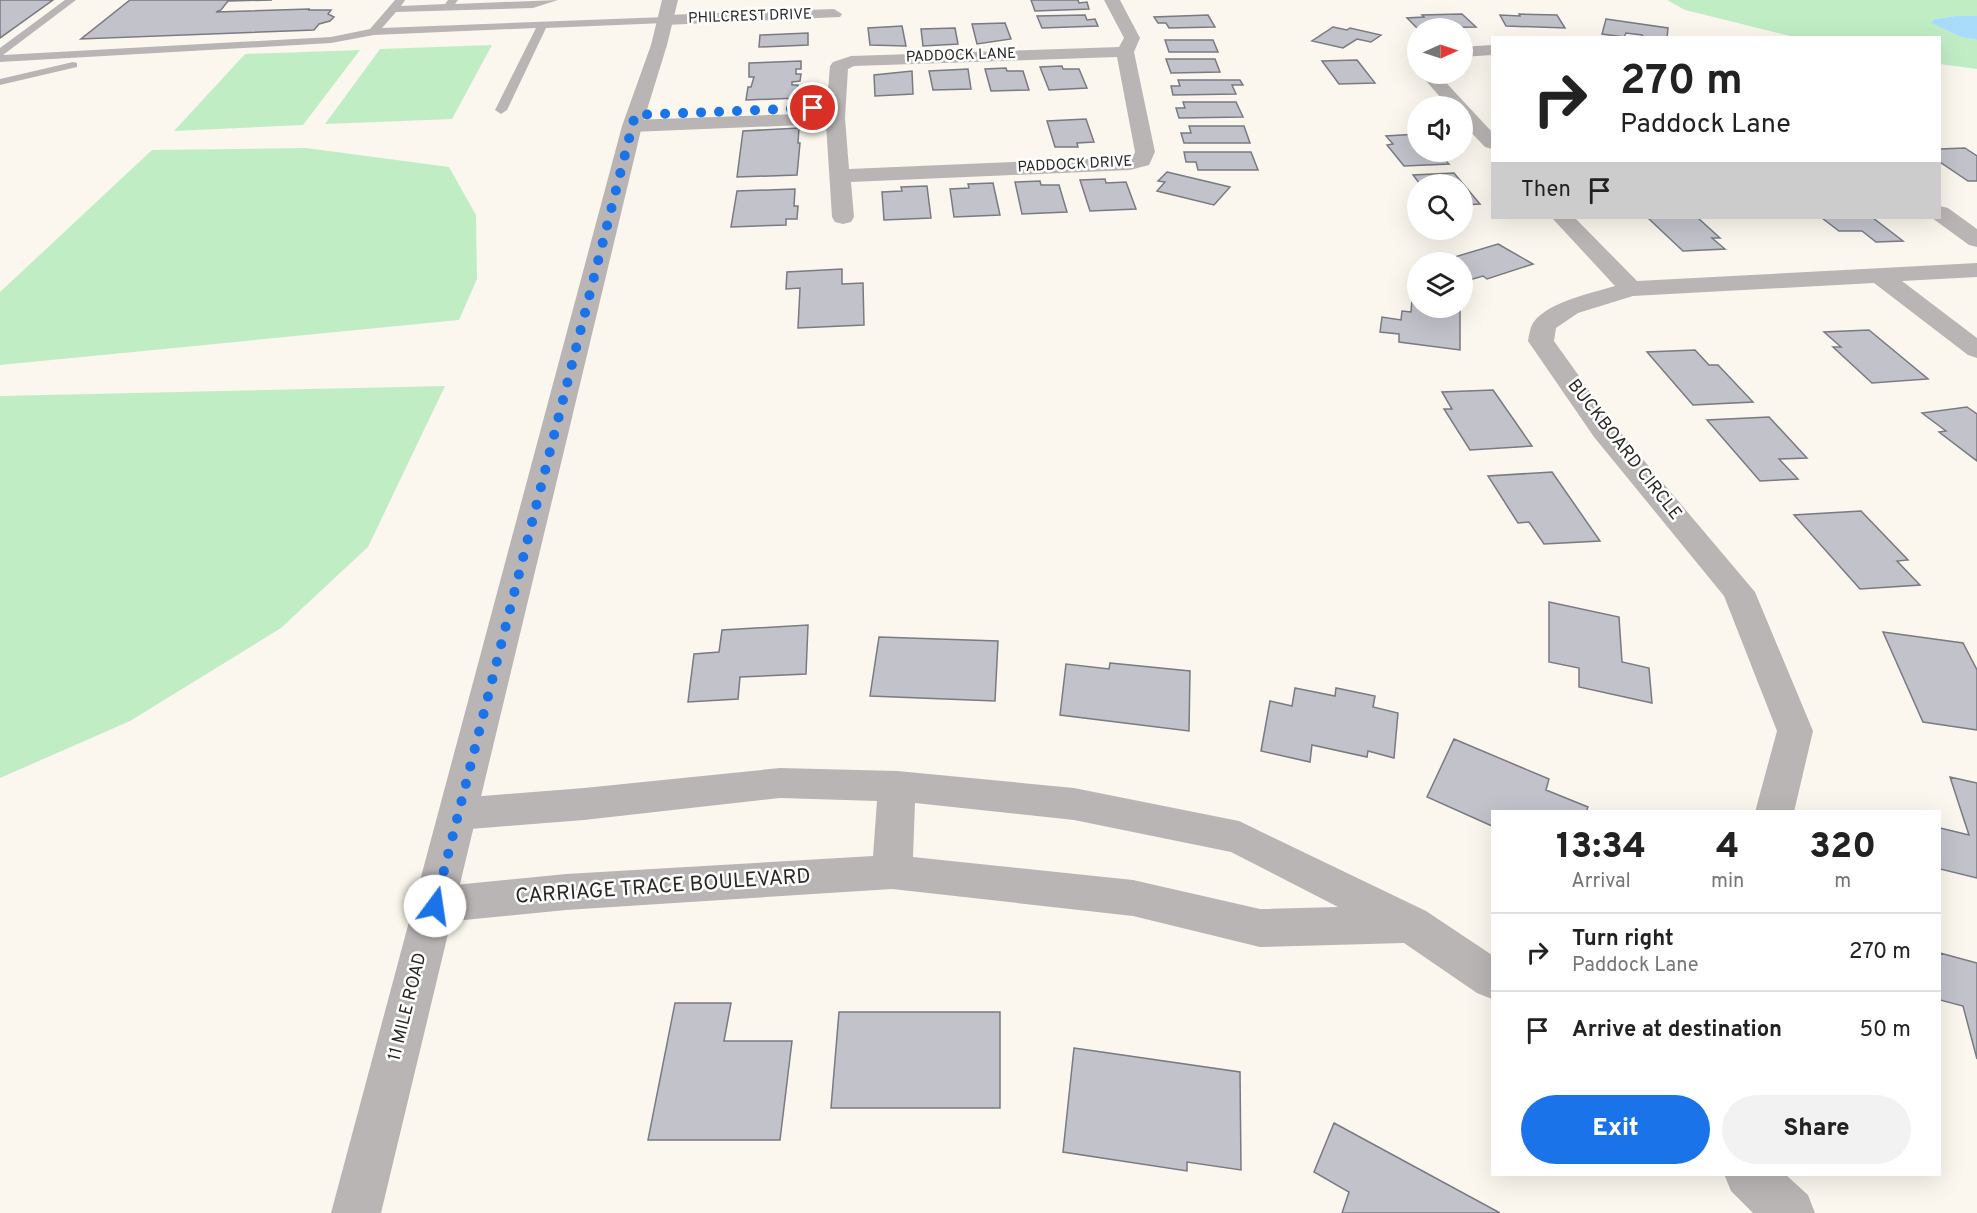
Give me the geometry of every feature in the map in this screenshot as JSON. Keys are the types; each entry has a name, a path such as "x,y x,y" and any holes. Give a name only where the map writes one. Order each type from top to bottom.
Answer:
{"street":[{"name":"PADDOCK DRIVE","path":"839,176 1130,165 1142,160 1144,153 1125,52 1132,38 1112,0"},
{"name":"PHILCREST DRIVE","path":"668,10 834,14"},
{"name":"11 MILE ROAD","path":"356,1213 634,121 668,10"},
{"path":"1473,51 1491,50"},
{"name":"PADDOCK LANE","path":"843,217 835,112 839,66 850,61 873,58 1125,52"},
{"path":"1439,84 1449,96"},
{"path":"634,121 835,112"},
{"path":"1473,123 1491,142"},
{"path":"1941,214 1977,240"},
{"path":"1564,219 1631,289"},
{"name":"BUCKBOARD CIRCLE","path":"1775,810 1795,731 1739,592 1604,431 1541,341 1544,325 1569,308 1631,289 1977,270"},
{"path":"1880,276 1977,350"},
{"path":"458,814 584,804 780,783 897,786 1074,804 1239,837 1411,924 1491,978"},
{"path":"892,872 897,786"},
{"name":"CARRIAGE TRACE BOULEVARD","path":"435,906 566,892 892,872 1133,898 1260,928 1411,924"},
{"path":"1750,1176 1790,1213"}],"lane":[{"path":"0,53 71,0"},
{"path":"374,32 396,4 507,3 532,5 553,0"},
{"path":"494,27 507,3"},
{"path":"0,59 331,40 374,32 542,26 668,10"},
{"path":"501,110 542,26"},
{"path":"0,82 129,52"}],"green space":[{"path":"1667,0 1977,0 1977,16 1934,19 1932,23 1961,37 1977,40 1977,69 1941,64 1941,36 1790,36 1685,10"},
{"path":"492,45 452,119 325,124 380,49"},
{"path":"360,50 303,125 174,131 245,54"},
{"path":"306,148 449,167 476,215 477,279 459,320 0,365 0,292 152,150"},
{"path":"445,386 368,547 281,628 130,721 0,778 0,396"}],"water":[{"path":"1977,16 1977,40 1961,37 1931,23 1934,19"}],"building":[{"path":"0,0 53,0 0,38"},
{"path":"130,0 272,0 228,1 221,10 216,12 310,9 308,10 331,10 328,14 334,17 330,21 319,24 314,30 81,39"},
{"path":"1031,0 1078,0 1079,3 1087,2 1089,9 1035,11"},
{"path":"1462,14 1466,18 1407,18 1424,17 1422,15"},
{"path":"1519,14 1557,15 1565,28 1506,26 1500,15 1520,16"},
{"path":"1085,15 1087,20 1095,19 1098,26 1042,28 1037,16"},
{"path":"1208,15 1215,27 1169,28 1166,23 1158,23 1154,17"},
{"path":"1606,19 1668,28 1667,36 1602,34"},
{"path":"1005,23 1011,39 977,44 972,24"},
{"path":"902,26 906,46 870,45 868,28"},
{"path":"1333,27 1347,30 1350,28 1381,35 1371,42 1357,39 1343,48 1312,41"},
{"path":"955,28 958,44 923,46 921,29"},
{"path":"808,33 808,45 759,47 760,35"},
{"path":"1165,40 1213,40 1218,52 1169,52"},
{"path":"1166,59 1215,59 1220,72 1171,73"},
{"path":"1357,60 1375,83 1339,84 1322,61"},
{"path":"801,61 801,69 796,69 796,74 801,74 800,81 792,82 792,85 798,85 799,98 746,100 748,87 751,87 754,77 749,77 749,63"},
{"path":"1062,66 1063,69 1079,69 1087,88 1049,90 1040,67"},
{"path":"1006,68 1007,71 1023,71 1029,90 991,91 985,69"},
{"path":"968,69 971,89 933,90 929,71"},
{"path":"912,71 913,94 875,96 874,75"},
{"path":"1178,80 1240,80 1243,85 1232,85 1236,94 1173,95 1171,86 1180,86"},
{"path":"1183,102 1236,102 1243,117 1179,118 1176,108 1185,108"},
{"path":"1086,119 1094,142 1077,143 1078,147 1055,147 1047,121"},
{"path":"1189,126 1244,126 1250,143 1184,143 1181,133 1191,133"},
{"path":"799,128 797,175 737,177 743,131"},
{"path":"1407,135 1407,162 1447,162 1449,164 1404,166 1387,145 1393,144 1386,136"},
{"path":"1965,148 1977,156 1977,181 1968,181 1941,163 1941,149"},
{"path":"1184,152 1251,152 1258,170 1198,170 1196,162 1186,162"},
{"path":"1167,172 1230,187 1214,205 1157,191 1165,182 1158,181"},
{"path":"1105,179 1106,183 1126,182 1136,209 1090,211 1080,180"},
{"path":"1040,181 1041,185 1059,185 1067,212 1022,214 1015,182"},
{"path":"993,183 1000,215 954,217 950,189 969,188 968,184"},
{"path":"927,186 931,218 884,220 882,192 902,191 901,187"},
{"path":"795,189 794,206 798,206 797,219 786,219 786,225 731,227 737,191"},
{"path":"1473,196 1480,204 1473,204"},
{"path":"1649,219 1699,219 1720,238 1712,238 1725,249 1683,251"},
{"path":"1823,219 1874,219 1903,241 1876,242 1862,231 1839,231"},
{"path":"1498,244 1533,264 1487,279 1483,276 1473,279 1471,252"},
{"path":"842,269 842,284 863,283 864,325 798,328 800,288 786,289 787,272"},
{"path":"1402,311 1407,312 1407,318 1460,318 1460,350 1399,342 1399,334 1380,332 1382,317 1401,320"},
{"path":"1869,330 1928,379 1872,383 1833,347 1841,347 1824,332"},
{"path":"1695,350 1709,365 1718,365 1753,402 1693,405 1647,352"},
{"path":"1493,390 1532,446 1470,450 1444,409 1452,409 1442,392"},
{"path":"1967,407 1977,414 1977,461 1939,432 1946,431 1922,413"},
{"path":"1769,417 1807,458 1779,459 1798,479 1760,481 1707,420"},
{"path":"1552,472 1600,541 1544,544 1529,522 1518,523 1488,476"},
{"path":"1861,511 1908,560 1897,561 1920,585 1860,589 1794,515"},
{"path":"1549,602 1619,617 1622,662 1649,668 1652,703 1579,687 1579,668 1549,662"},
{"path":"808,625 806,674 740,677 738,699 688,702 694,654 719,652 722,630"},
{"path":"1883,632 1963,643 1977,670 1977,730 1923,722"},
{"path":"879,637 998,641 995,701 870,696"},
{"path":"1110,663 1190,671 1189,731 1060,715 1066,664 1109,669"},
{"path":"1295,688 1335,696 1336,688 1375,696 1373,707 1398,713 1394,758 1368,751 1367,757 1312,745 1310,762 1261,751 1270,701 1292,706"},
{"path":"1454,739 1549,779 1546,790 1588,807 1587,810 1491,810 1491,826 1427,797"},
{"path":"1950,777 1977,783 1977,878 1941,869 1941,828 1969,835"},
{"path":"1941,953 1977,963 1977,1059 1963,1006 1941,1000"},
{"path":"675,1003 731,1003 724,1041 792,1041 780,1140 648,1140"},
{"path":"839,1012 1000,1012 1000,1108 831,1108"},
{"path":"1074,1048 1240,1072 1241,1170 1187,1162 1187,1171 1063,1152"},
{"path":"1334,1123 1500,1213 1342,1213 1349,1192 1314,1172"}],"route":[{"path":"435,906 635,115 813,108"}]}
